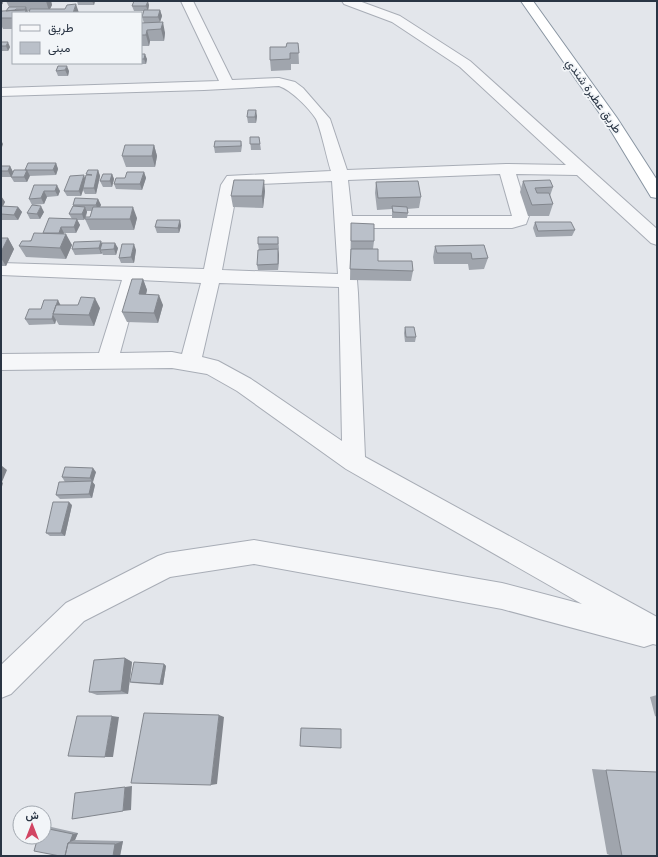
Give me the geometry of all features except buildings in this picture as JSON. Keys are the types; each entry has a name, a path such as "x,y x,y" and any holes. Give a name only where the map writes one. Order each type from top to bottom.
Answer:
{"highway":[{"name":"طريق عطبرة شندي","path":"527,1 612,121 657,193"}],"street":[{"path":"187,1 220,72 228,85"},
{"path":"348,1 396,19 465,64 657,240"},
{"path":"1,92 279,82 290,85 298,91 323,120 340,175 348,281 354,462"},
{"path":"190,364 212,276 229,185 233,180 506,169 580,170"},
{"path":"343,222 512,222 520,220 521,216 506,169"},
{"path":"1,270 348,281"},
{"path":"107,361 133,274"},
{"path":"1,362 172,360 211,367 244,385 354,462 657,632"},
{"path":"1,684 75,612 167,565 254,552 502,596 657,638"}]}
